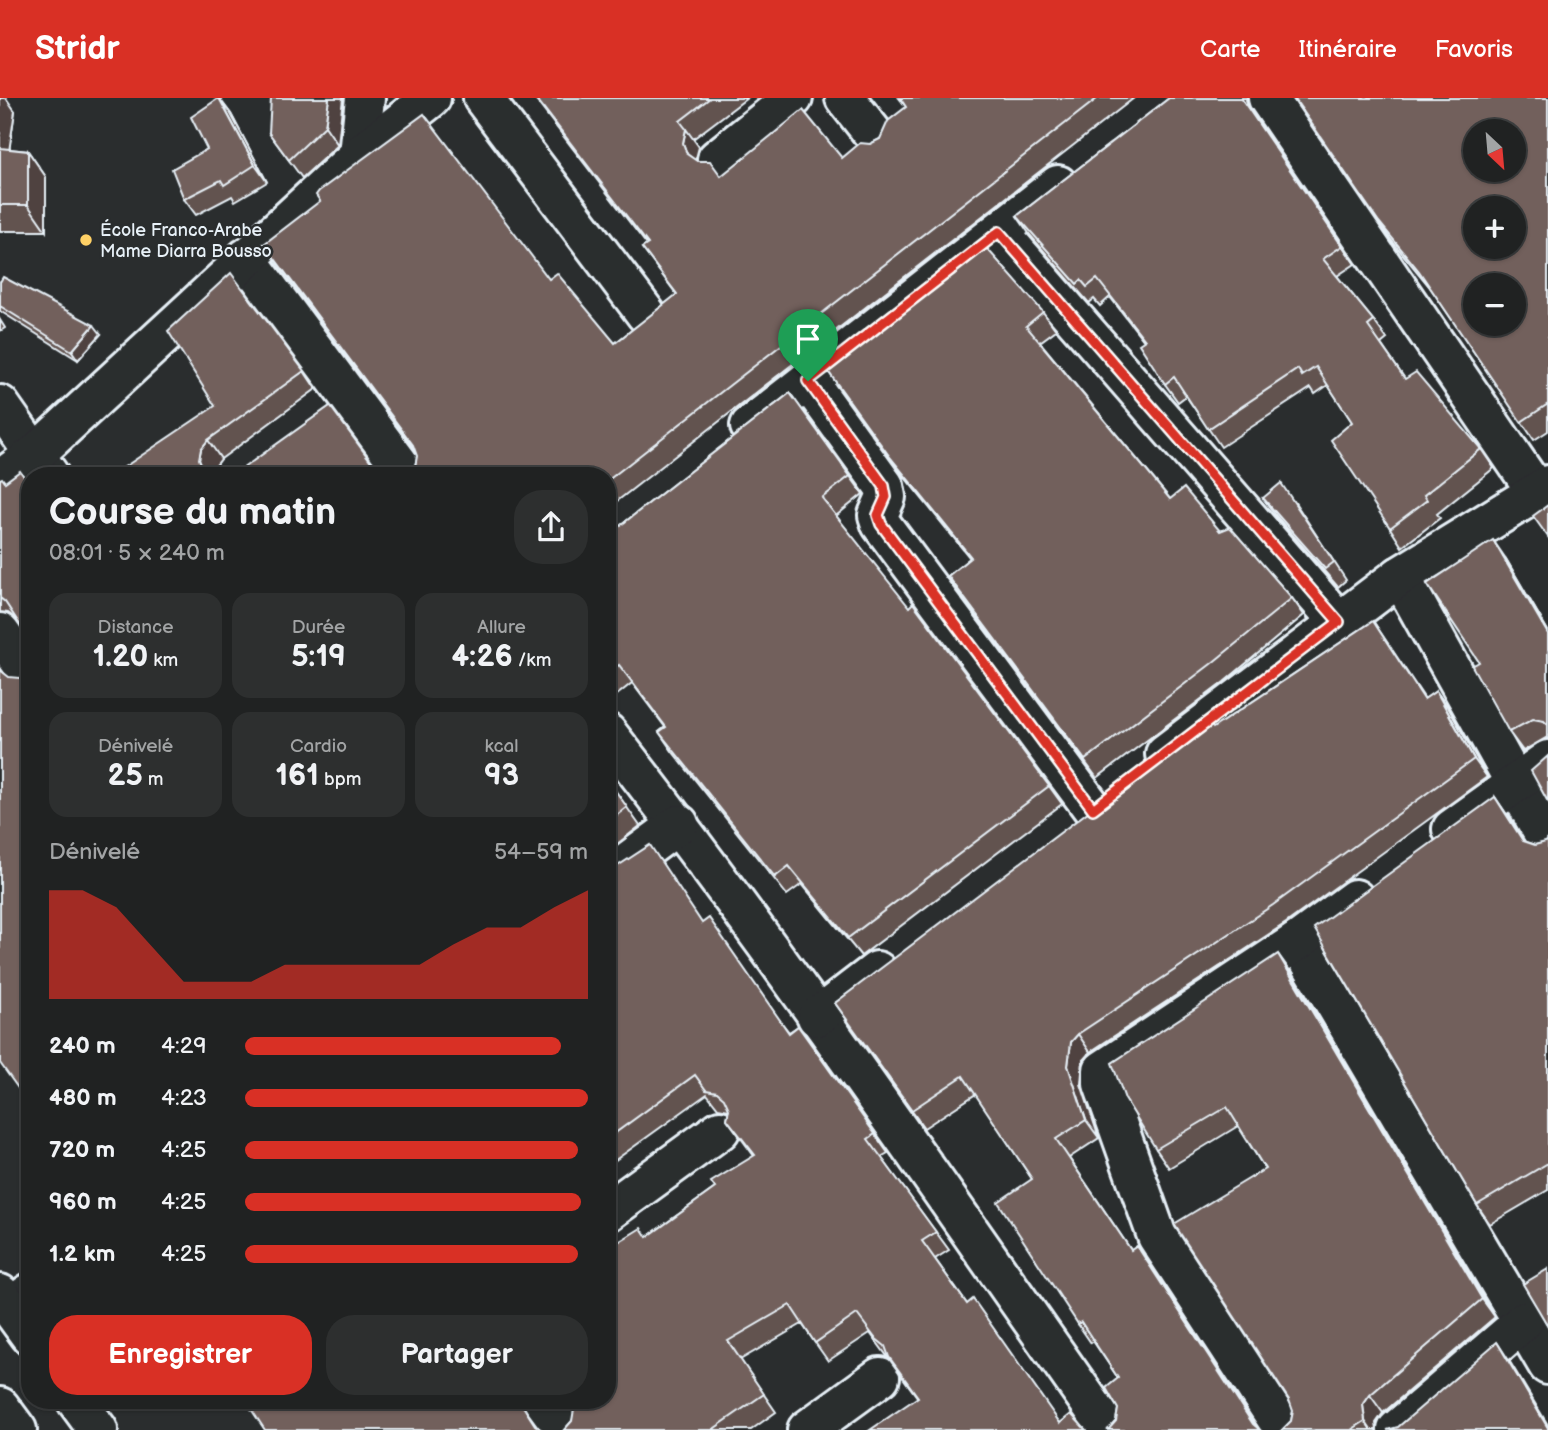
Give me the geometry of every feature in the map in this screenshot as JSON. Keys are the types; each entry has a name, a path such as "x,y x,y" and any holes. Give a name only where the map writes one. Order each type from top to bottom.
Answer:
{"street":[{"path":"359,155 365,98"},
{"path":"0,405 42,465 246,258 359,155 431,98"},
{"path":"484,98 646,314"},
{"path":"717,159 793,98"},
{"path":"845,98 879,141"},
{"path":"1060,834 1400,576 1542,488 1268,98"},
{"path":"723,447 1084,165"},
{"path":"999,232 1339,622"},
{"path":"246,258 335,403 399,467"},
{"path":"808,381 884,486 886,497 878,515 881,524 1093,809"},
{"path":"0,480 21,472"},
{"path":"1400,576 1548,842"},
{"path":"0,633 21,662"},
{"path":"616,744 679,824 1109,1430"},
{"path":"1428,846 1548,760"},
{"path":"616,870 679,824"},
{"path":"1284,1430 1157,1236 1108,1097 1103,1070 1298,941 1385,878"},
{"path":"1298,941 1548,1365"},
{"path":"817,1017 906,950"},
{"path":"616,1205 720,1130"},
{"path":"1398,1430 1524,1321"},
{"path":"807,1430 880,1377"},
{"path":"0,1407 17,1430"},
{"path":"83,1409 98,1430"},
{"path":"550,1409 565,1430"}],"building":[{"path":"219,98 255,165 224,185 221,180 184,199 172,169 207,149 191,117"},
{"path":"271,98 329,98 325,126 289,160 269,133"},
{"path":"536,98 710,98 680,121 686,129 683,143 687,154 697,161 710,161 721,176 803,110 842,158 860,143 870,144 880,139 888,121 906,107 900,98 1098,98 616,474 616,467 415,467 417,456 413,445 264,244 320,201 316,195 319,191 424,114 549,279 557,273 615,343 677,294 642,248 648,244"},
{"path":"1169,98 1241,98 1342,246 1323,259 1374,321 1368,326 1405,379 1416,372 1481,449 1424,495 1427,500 1390,528 1331,440 1352,422 1316,367 1302,376 1298,369 1208,429 1174,377 1165,384 1139,344 1145,340 1097,279 1087,287 1081,280 1077,284 1017,216"},
{"path":"1294,98 1548,98 1548,404 1521,422 1419,271 1379,222"},
{"path":"0,148 28,151 28,205 0,205"},
{"path":"983,244 1043,312 1026,326 1170,499 1184,488 1220,531 1230,527 1292,598 1085,760 948,576 971,557 890,457 825,367"},
{"path":"231,273 304,371 208,440 201,449 199,459 202,467 124,467 215,406 168,331"},
{"path":"3,277 94,325 72,351 0,306 0,282"},
{"path":"790,393 850,476 822,498 909,607 913,603 1049,786 848,938 789,866 775,877 659,732 666,727 619,665 616,667 616,529"},
{"path":"330,406 375,467 245,467"},
{"path":"21,472 21,626 0,598 0,479 5,482"},
{"path":"1281,483 1334,562 1325,569 1263,498"},
{"path":"1548,505 1548,537 1533,516"},
{"path":"1493,540 1548,634 1548,725 1544,721 1533,719 1509,732 1472,666 1479,662 1427,584"},
{"path":"1373,621 1424,699 1436,691 1474,759 1273,905 1078,1034 1071,1042 1068,1066 1086,1120 1056,1139 1131,1250 1137,1246 1253,1424 1260,1430 1107,1430 1116,1421 1118,1409 1106,1388 1118,1378 1081,1322 1078,1324 998,1202 1032,1179 963,1076 912,1110 835,1003 1208,721 1213,728"},
{"path":"0,670 9,677 21,678 21,1092 0,1063"},
{"path":"1548,756 1548,802 1531,771"},
{"path":"616,792 627,807 616,816"},
{"path":"1495,797 1523,841 1535,845 1548,839 1548,1163 1477,1205 1314,928"},
{"path":"650,845 702,923 709,918 789,1033 798,1026 875,1134 868,1139 936,1232 922,1241 967,1304 973,1299 1060,1423 1071,1414 1086,1430 870,1430 918,1397 889,1357 885,1346 875,1338 857,1314 815,1343 790,1305 728,1341 764,1394 712,1430 564,1430 572,1421 574,1409 616,1409 616,1243 641,1228 647,1237 715,1188 711,1182 755,1155 727,1119 729,1109 724,1098 717,1092 706,1090 695,1075 616,1132 616,867"},
{"path":"1278,954 1482,1299 1370,1395 1363,1405 1365,1421 1351,1430 1282,1430 1291,1421 1293,1411 1289,1400 1174,1224 1265,1169 1227,1107 1156,1149 1125,1099 1112,1063"},
{"path":"1548,1269 1548,1326 1523,1284"},
{"path":"1497,1342 1548,1430 1387,1430 1398,1427"},
{"path":"251,1409 525,1409 535,1425 542,1430 265,1430"}],"place":[{"name":"École Franco-Arabe Mame Diarra Bousso","path":"86,240"}],"route":[{"path":"999,232 1339,622 1093,809 881,524 878,515 887,493 884,486 808,381 999,232"}]}
